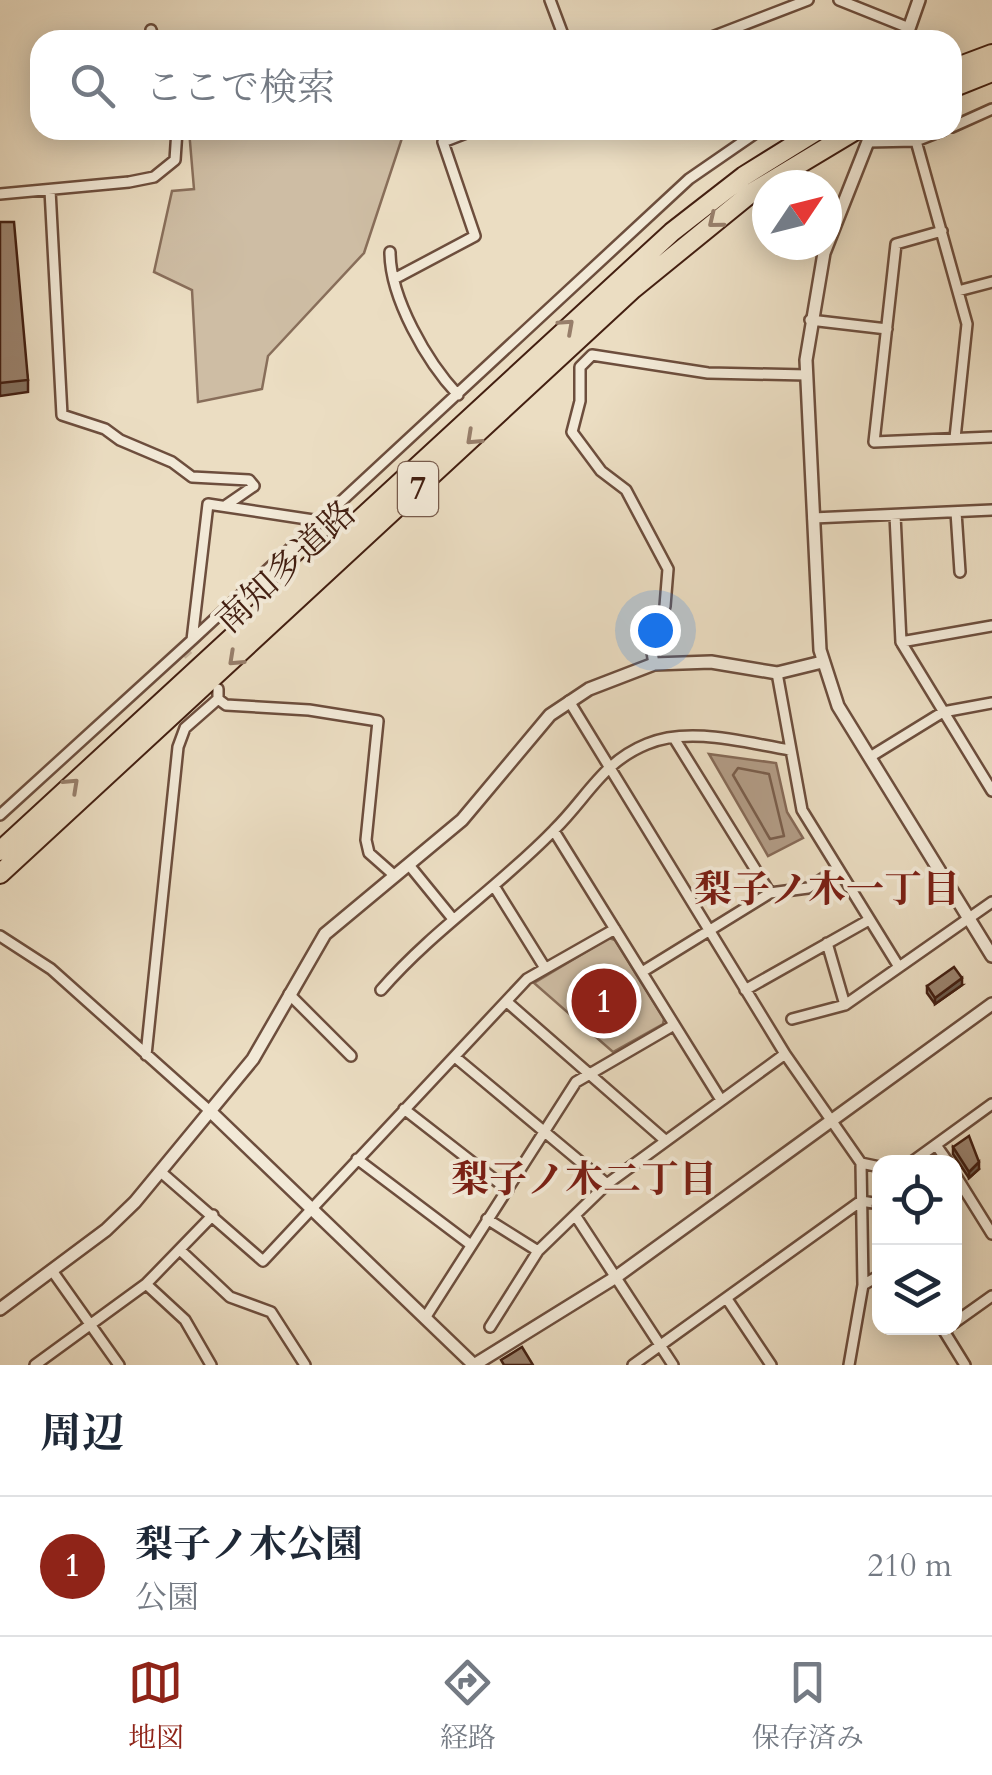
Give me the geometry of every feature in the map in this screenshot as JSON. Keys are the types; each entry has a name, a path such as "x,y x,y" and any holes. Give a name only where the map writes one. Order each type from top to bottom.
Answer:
{"highway":[{"path":"962,65 992,54"},
{"path":"962,84 992,72"},
{"name":"南知多道路","path":"0,851 672,232 744,176 802,140"},
{"name":"南知多道路","path":"0,874 633,290 751,192 855,140"}],"street":[{"path":"550,0 561,30"},
{"path":"730,30 808,0"},
{"path":"839,0 899,30"},
{"path":"909,30 920,0"},
{"path":"962,122 991,111"},
{"path":"0,194 154,177 176,160 177,140"},
{"path":"394,280 476,236 443,142 448,140"},
{"path":"0,815 688,180 746,140"},
{"path":"863,140 824,254 810,320 806,375 822,662 838,706 992,956"},
{"path":"908,140 916,141 968,324 955,438"},
{"path":"50,190 62,415 105,429 120,440 172,462 192,477 249,480 254,486 225,506"},
{"path":"942,230 896,244 874,442 992,437"},
{"path":"390,252 394,280 429,356 458,396"},
{"path":"958,291 992,282"},
{"path":"810,320 886,329"},
{"path":"654,664 652,652 665,606 668,569 626,490 601,471 572,432 580,400 580,367 592,355 708,373 806,375"},
{"path":"192,640 208,504 320,521"},
{"path":"813,518 992,510"},
{"path":"956,512 960,572"},
{"path":"895,515 901,642 992,792"},
{"path":"901,642 992,626"},
{"path":"0,1309 106,1230 162,1173 253,1059 325,934 462,820 530,736 568,701 614,677 654,664 711,662 777,673 822,662"},
{"path":"777,673 802,810 899,967"},
{"path":"146,1055 178,746 185,728 218,694 226,705 256,710 309,710 378,721 366,840 369,853 395,876"},
{"path":"568,701 785,1054 860,1162 863,1285 849,1365"},
{"path":"870,757 944,712 992,703"},
{"path":"380,990 453,919 554,831 608,764 649,742 690,736 790,750"},
{"path":"674,738 770,894"},
{"path":"554,831 721,1100"},
{"path":"409,864 453,919"},
{"path":"642,972 770,894 808,888 838,870"},
{"path":"494,886 545,968"},
{"path":"792,1020 845,1005 992,902"},
{"path":"745,990 869,920"},
{"path":"162,1173 262,1262 527,979 615,928"},
{"path":"0,936 50,969 211,1112 474,1365 616,1277 992,1004"},
{"path":"828,943 845,1005"},
{"path":"289,994 351,1056"},
{"path":"507,1002 666,1141"},
{"path":"426,1318 566,1095 588,1074 674,1025"},
{"path":"341,1046 350,1036"},
{"path":"490,1328 538,1251 607,1184 785,1054"},
{"path":"455,1057 607,1184"},
{"path":"922,1155 990,1109"},
{"path":"404,1110 508,1190"},
{"path":"936,1145 943,1155"},
{"path":"357,1158 471,1245"},
{"path":"860,1162 872,1165"},
{"path":"962,1186 992,1234"},
{"path":"633,1365 861,1201 872,1203"},
{"path":"35,1365 146,1284 213,1215"},
{"path":"575,1215 674,1365"},
{"path":"488,1219 538,1251"},
{"path":"180,1250 230,1297 271,1312 305,1365"},
{"path":"53,1272 119,1365"},
{"path":"863,1285 872,1280"},
{"path":"146,1284 185,1320 211,1365"},
{"path":"962,1317 992,1296"},
{"path":"727,1299 771,1365"},
{"path":"946,1335 965,1365"}],"shaded area":[{"path":"190,140 401,140 364,253 268,356 262,389 198,402 192,290 154,272 172,191 194,189"},
{"path":"609,938 615,940 664,1019 663,1024 613,1052 534,983"}],"water":[{"path":"709,754 776,763 787,812 803,838 768,856"}],"building":[{"path":"0,222 14,222 28,380 0,383"},
{"path":"954,967 962,978 935,998 927,986"},
{"path":"969,1136 979,1162 969,1172 962,1155 953,1147"},
{"path":"522,1347 533,1365 504,1365 501,1360"}],"tunnel":[{"path":"183,649 201,670"}],"place":[{"name":"梨子ノ木公園","path":"604,1001"}],"district":[{"name":"梨子ノ木一丁目","path":"827,890"},
{"name":"梨子ノ木二丁目","path":"584,1180"}]}
